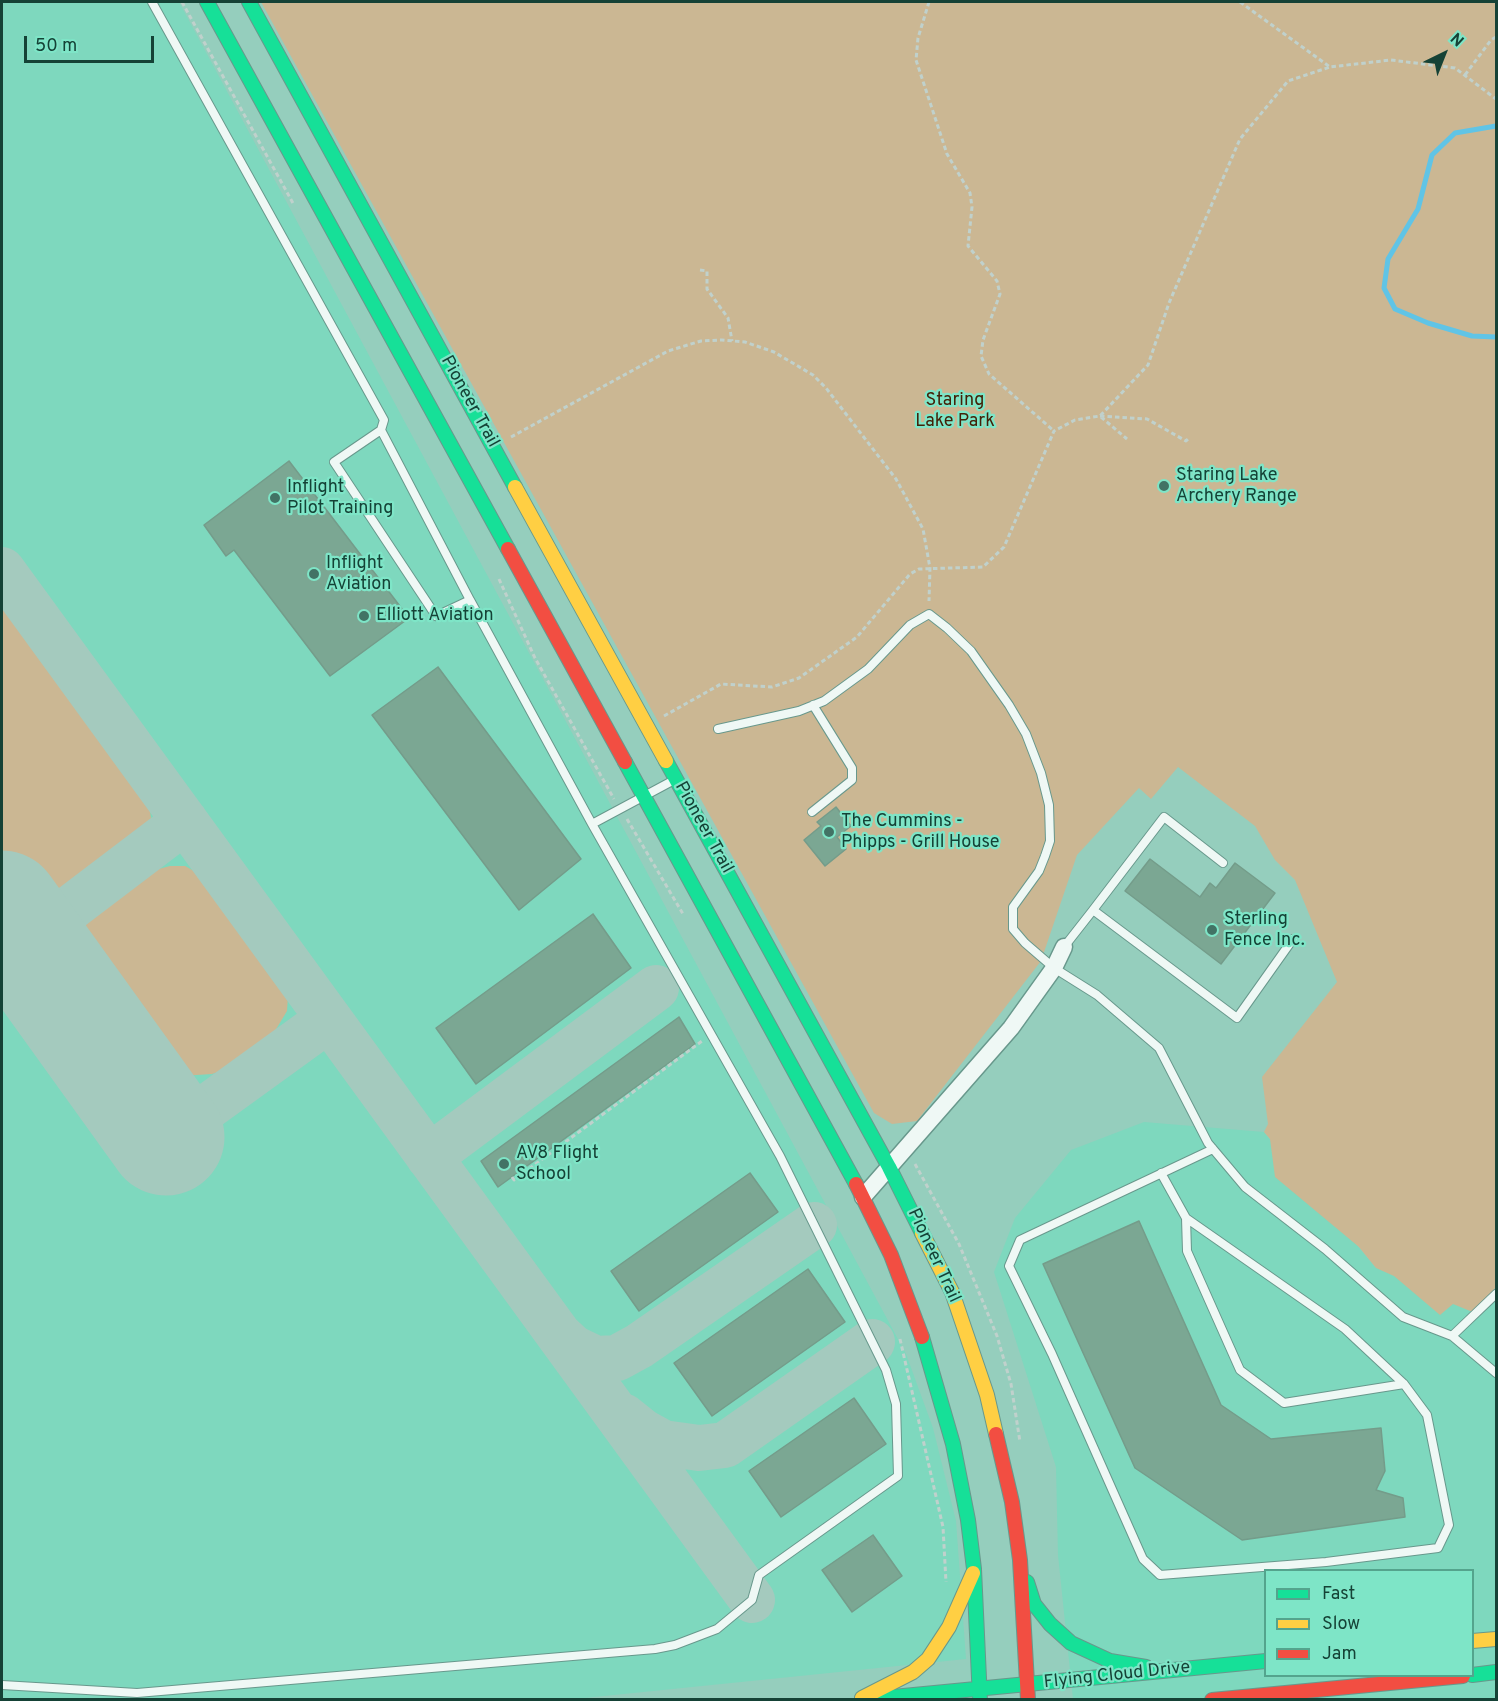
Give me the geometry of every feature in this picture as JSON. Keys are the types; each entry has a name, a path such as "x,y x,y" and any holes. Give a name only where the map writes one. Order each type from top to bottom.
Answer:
{"main road":[{"name":"Pioneer Trail","path":"207,2 863,1197 912,1306 933,1370 952,1444 968,1520 974,1569 979,1695"},
{"name":"Pioneer Trail","path":"249,2 889,1167 952,1292 987,1395 1012,1502 1020,1560 1028,1700"},
{"path":"1020,1560 1034,1604 1050,1624 1071,1643 1110,1661 1168,1671"},
{"path":"860,1700 913,1672 928,1659 949,1627 974,1569"},
{"path":"1474,1641 1497,1639"},
{"name":"Flying Cloud Drive","path":"860,1700 979,1695 1028,1684 1264,1661"},
{"path":"1474,1675 1497,1672"},
{"path":"1212,1700 1453,1677"}],"street":[{"path":"863,1197 1011,1028 1054,968 1064,947"}],"lane":[{"path":"152,2 384,420 381,430 334,462 436,616 470,600"},
{"path":"2,1685 137,1693 655,1649 717,1629 752,1600 759,1575 898,1476 896,1404 886,1370 780,1156 592,824 381,430"},
{"path":"718,729 799,711 824,700 868,669 910,625 929,614 971,651 992,677 1026,734 1041,773 1049,805 1050,841 1039,871 1019,897 1012,917 1014,929 1019,936 1054,968 1097,994 1159,1048 1213,1149 1245,1187 1325,1249 1403,1317 1452,1336 1497,1373"},
{"path":"812,812 852,780 852,768 813,705"},
{"path":"592,824 676,779"},
{"path":"1064,947 1164,817 1223,863"},
{"path":"1092,910 1237,1018 1293,939"},
{"path":"1161,1173 1186,1218 1346,1329 1404,1384 1427,1415 1449,1525 1438,1548 1326,1562 1160,1575 1143,1559 1052,1354 1009,1266 1020,1240 1161,1173 1213,1149"},
{"path":"1186,1218 1187,1251 1240,1370 1275,1397 1284,1403 1404,1384"},
{"path":"1452,1336 1497,1293"}],"path":[{"path":"182,2 297,210"},
{"path":"929,2 918,38 916,60 946,154 970,193 972,207 968,246 997,281 1000,294 983,340 981,356 989,374 1054,431"},
{"path":"1240,2 1330,67"},
{"path":"1465,75 1491,40 1497,37"},
{"path":"1100,416 1148,365 1169,303 1240,139 1288,81 1330,67 1391,60 1455,68 1497,99"},
{"path":"700,270 707,271 706,289 728,318 732,340"},
{"path":"510,438 668,351 700,341 745,342 782,356 813,375 826,388 896,479 911,505 923,529 930,568 929,614"},
{"path":"1100,416 1127,439"},
{"path":"663,717 721,684 772,687 800,678 857,637 910,573 919,568 982,567 1004,547 1054,431 1075,420 1100,416 1147,419 1186,441 1189,438"},
{"path":"498,575 535,658 603,783 651,856 686,919"},
{"path":"512,1177 514,1180 711,1035"},
{"path":"898,1329 943,1527 946,1590"}],"shaded area":[{"path":"2,2 179,2 906,1354 933,1428 956,1521 966,1659 565,1700 2,1700"},
{"path":"1144,1122 1264,1132 1375,1267 1496,1286 1496,1699 1073,1699 1058,1555 1056,1467 994,1272 1015,1218 1071,1150"}],"green space":[{"name":"Staring Lake Park","path":"261,2 1496,2 1496,1287 1475,1313 1453,1304 1440,1315 1394,1276 1376,1268 1359,1247 1275,1177 1270,1139 1264,1132 1268,1124 1262,1077 1337,982 1295,880 1275,860 1255,826 1178,767 1151,799 1139,788 1077,855 1041,961 917,1121 892,1124 874,1113"},
{"path":"2,594 144,790 149,804 151,818 140,840 61,894 37,893 25,886 2,854"},
{"path":"170,866 185,866 210,880 284,983 288,996 287,1011 275,1031 221,1071 212,1074 181,1076 154,1061 82,963 77,951 78,940 89,919 155,870"}],"building":[{"name":"Inflight Aviation","path":"289,461 409,618 330,676 234,550 226,556 204,525"},
{"path":"438,667 581,859 519,910 372,715"},
{"name":"The Cummins - Phipps - Grill House","path":"836,807 851,826 837,837 846,849 825,866 804,840 821,826 817,822"},
{"name":"Sterling Fence Inc.","path":"1150,859 1200,897 1210,883 1216,888 1235,863 1275,893 1221,964 1125,891"},
{"path":"593,914 631,968 476,1084 436,1028"},
{"path":"679,1017 695,1044 498,1187 481,1161"},
{"path":"750,1173 778,1212 639,1311 611,1271"},
{"path":"1139,1221 1221,1405 1271,1439 1381,1428 1385,1471 1376,1490 1403,1498 1405,1517 1242,1540 1135,1468 1043,1264"},
{"path":"808,1269 845,1322 712,1416 674,1363"},
{"path":"854,1398 886,1444 781,1517 749,1471"},
{"path":"873,1535 902,1576 852,1612 822,1570"}],"waterway":[{"path":"1496,126 1455,133 1432,155 1418,209 1388,259 1384,288 1395,309 1428,323 1472,336 1496,337"}],"taxiway":[{"path":"2,570 752,1600"},
{"path":"2,960 185,821"},
{"path":"429,1157 656,988"},
{"path":"166,1137 329,1019"},
{"path":"560,1336 573,1348 596,1359 617,1358 639,1346 814,1225"},
{"path":"623,1416 643,1432 663,1443 699,1448 725,1445 872,1342"}],"runway":[{"path":"2,909 166,1137"}],"traffic: fast":[{"path":"207,2 508,549"},
{"path":"249,2 515,487"},
{"path":"666,761 889,1167 922,1233"},
{"path":"625,762 856,1184"},
{"path":"922,1337 953,1444 968,1520 974,1569 980,1700"},
{"path":"1027,1582 1034,1604 1050,1624 1071,1643 1110,1661 1146,1667"},
{"path":"862,1700 1264,1661"},
{"path":"1474,1675 1496,1672"}],"traffic: slow":[{"path":"515,487 666,761"},
{"path":"922,1233 952,1292 987,1395 996,1434"},
{"path":"862,1698 913,1672 928,1659 949,1627 973,1573"},
{"path":"1474,1641 1496,1639"}],"traffic: jam":[{"path":"508,549 625,762"},
{"path":"856,1184 891,1255 922,1337"},
{"path":"996,1434 1012,1502 1020,1560 1028,1700"},
{"path":"1212,1700 1453,1677"}],"place":[{"name":"Staring Lake Archery Range","path":"1164,486"},
{"name":"Inflight Pilot Training","path":"275,498"},
{"name":"Inflight Aviation","path":"314,574"},
{"name":"Elliott Aviation","path":"364,616"},
{"name":"The Cummins - Phipps - Grill House","path":"829,832"},
{"name":"Sterling Fence Inc.","path":"1212,930"},
{"name":"AV8 Flight School","path":"504,1164"}]}
